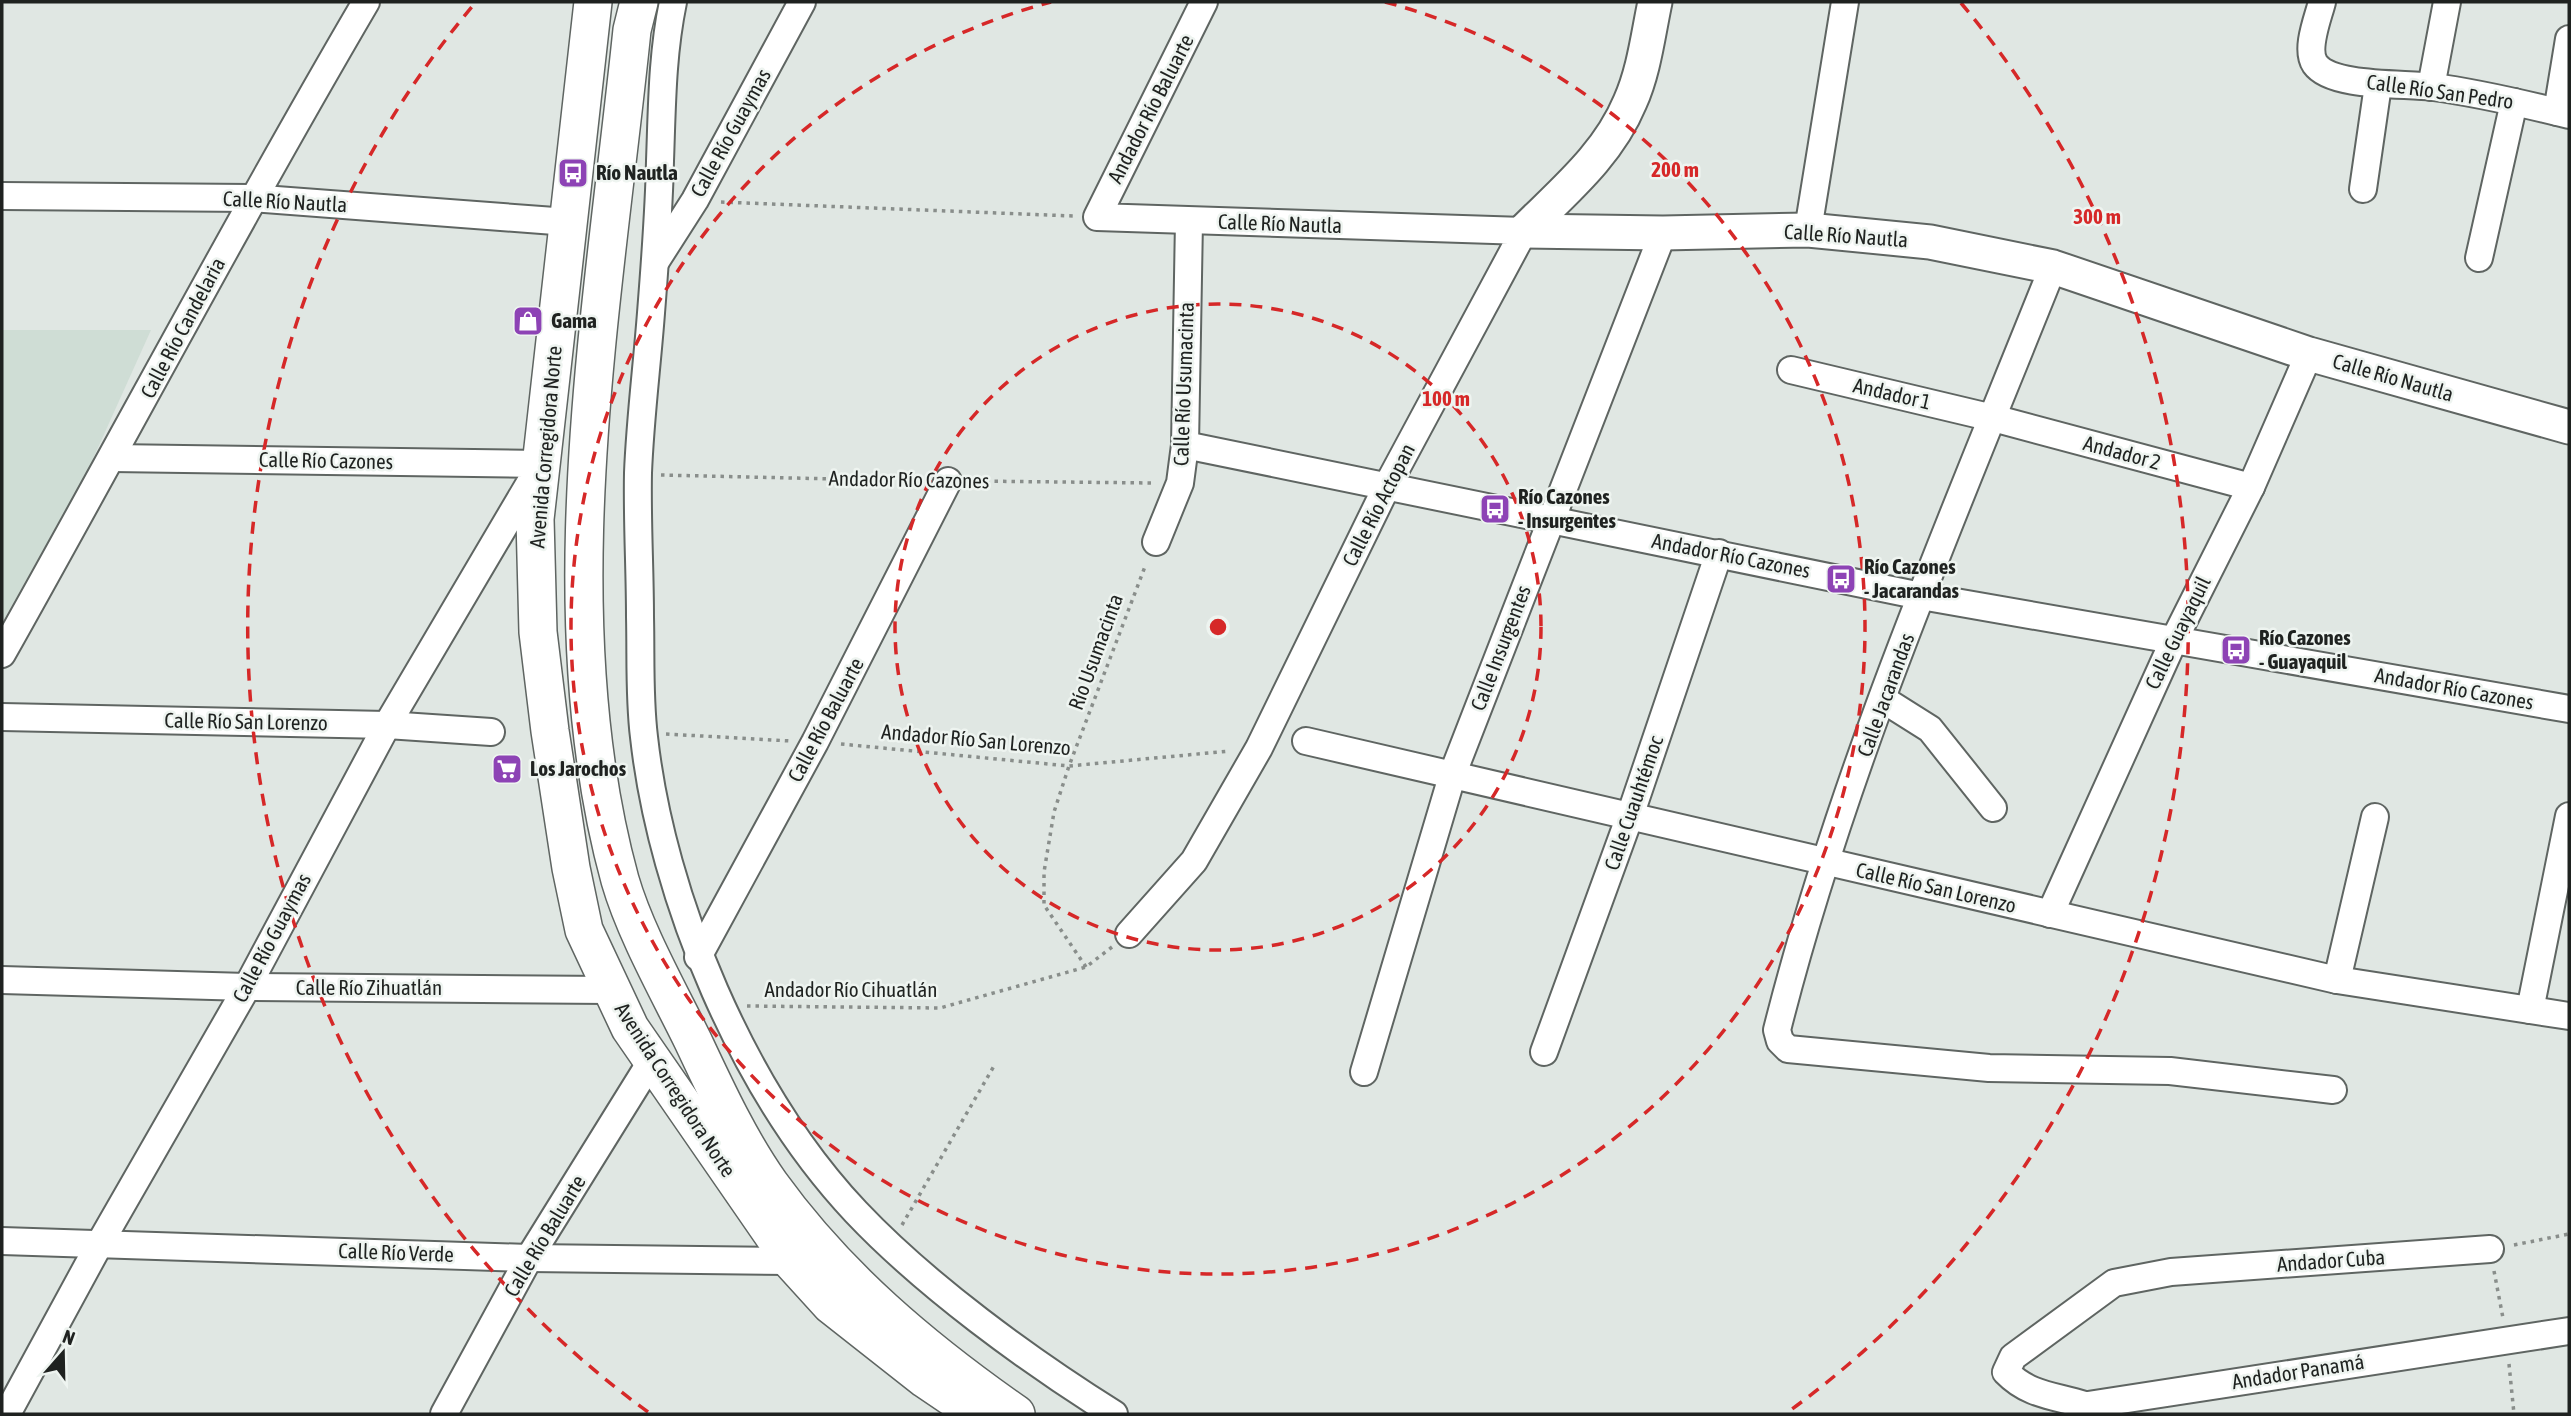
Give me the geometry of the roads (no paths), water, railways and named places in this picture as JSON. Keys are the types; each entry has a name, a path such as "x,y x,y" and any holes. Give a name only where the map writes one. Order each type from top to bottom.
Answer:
{"main road":[{"name":"Avenida Corregidora Norte","path":"593,2 535,519 538,632 558,791 584,930 610,990 652,1060 791,1261 831,1305 925,1379 977,1414"},
{"name":"Avenida Corregidora Norte","path":"639,2 632,30 586,461 586,643 592,725 605,814 621,883 645,943 729,1117 768,1181 801,1224 866,1296 952,1369 1016,1414"}],"street":[{"name":"Calle Río Candelaria","path":"2,654 186,327 251,198 366,2"},
{"path":"673,2 665,43 655,262 638,474 643,732 669,860 698,957 724,1006 739,1042 784,1119 855,1211 890,1245 1013,1345 1114,1414"},
{"name":"Calle Río Guaymas","path":"655,262 695,201 802,2"},
{"name":"Andador Río Baluarte","path":"1097,217 1204,2"},
{"name":"Calle Río Actopan","path":"1129,934 1194,861 1259,748 1387,486 1524,231 1593,162 1610,141 1631,100 1655,2"},
{"path":"1808,230 1845,2"},
{"name":"Calle Río San Pedro","path":"2322,2 2311,53 2315,63 2324,72 2378,85 2431,87 2563,113"},
{"path":"2431,87 2447,2"},
{"path":"2563,113 2569,40"},
{"path":"2363,189 2378,85"},
{"path":"2479,258 2514,103"},
{"name":"Calle Río Nautla","path":"2,196 251,198 568,222"},
{"name":"Calle Río Nautla","path":"1097,217 1524,231 1663,233 1808,230 1930,242 2053,267 2309,354 2569,427"},
{"name":"Calle Río Usumacinta","path":"1156,542 1180,483 1185,445 1189,221"},
{"name":"Calle Insurgentes","path":"1364,1072 1453,773 1549,520 1663,233"},
{"name":"Calle Jacarandas","path":"2053,267 1921,596 1825,862 1777,1030 1780,1041 1788,1049 1989,1068 2171,1071 2333,1090"},
{"name":"Calle Guayaquil","path":"2050,914 2174,640 2251,487 2309,354"},
{"name":"Andador 1","path":"1791,370 1993,418"},
{"name":"Andador 2","path":"1993,418 2251,487"},
{"name":"Andador Río Cazones","path":"1185,445 1921,596 2569,709"},
{"name":"Calle Río Cazones","path":"112,458 541,464"},
{"name":"Calle Río Guaymas","path":"7,1414 100,1243 247,987 387,725 541,464"},
{"name":"Calle Río Baluarte","path":"698,957 815,742 948,481"},
{"name":"Calle Cuauhtémoc","path":"1544,1052 1631,814 1719,553"},
{"path":"1884,700 1930,729 1993,808"},
{"name":"Calle Río San Lorenzo","path":"2,717 387,725 491,732"},
{"name":"Calle Río San Lorenzo","path":"1306,741 1631,814 1825,862 2337,980 2569,1016"},
{"path":"2530,1010 2569,816"},
{"path":"2337,980 2375,817"},
{"name":"Calle Río Zihuatlán","path":"2,980 247,987 610,990"},
{"name":"Calle Río Baluarte","path":"444,1414 529,1258 652,1060"},
{"name":"Calle Río Verde","path":"2,1241 529,1258 791,1261"},
{"name":"Andador Cuba","path":"2097,1409 2020,1387 2006,1372 2013,1357 2114,1283 2171,1272 2490,1249"},
{"name":"Andador Panamá","path":"2097,1409 2569,1331"}],"place":[{"name":"Río Nautla","path":"573,173"},
{"name":"Gama","path":"528,321"},
{"name":"Río Cazones - Insurgentes","path":"1495,509"},
{"name":"Río Cazones - Jacarandas","path":"1841,579"},
{"name":"Río Cazones - Guayaquil","path":"2236,650"},
{"name":"Los Jarochos","path":"507,769"}]}
